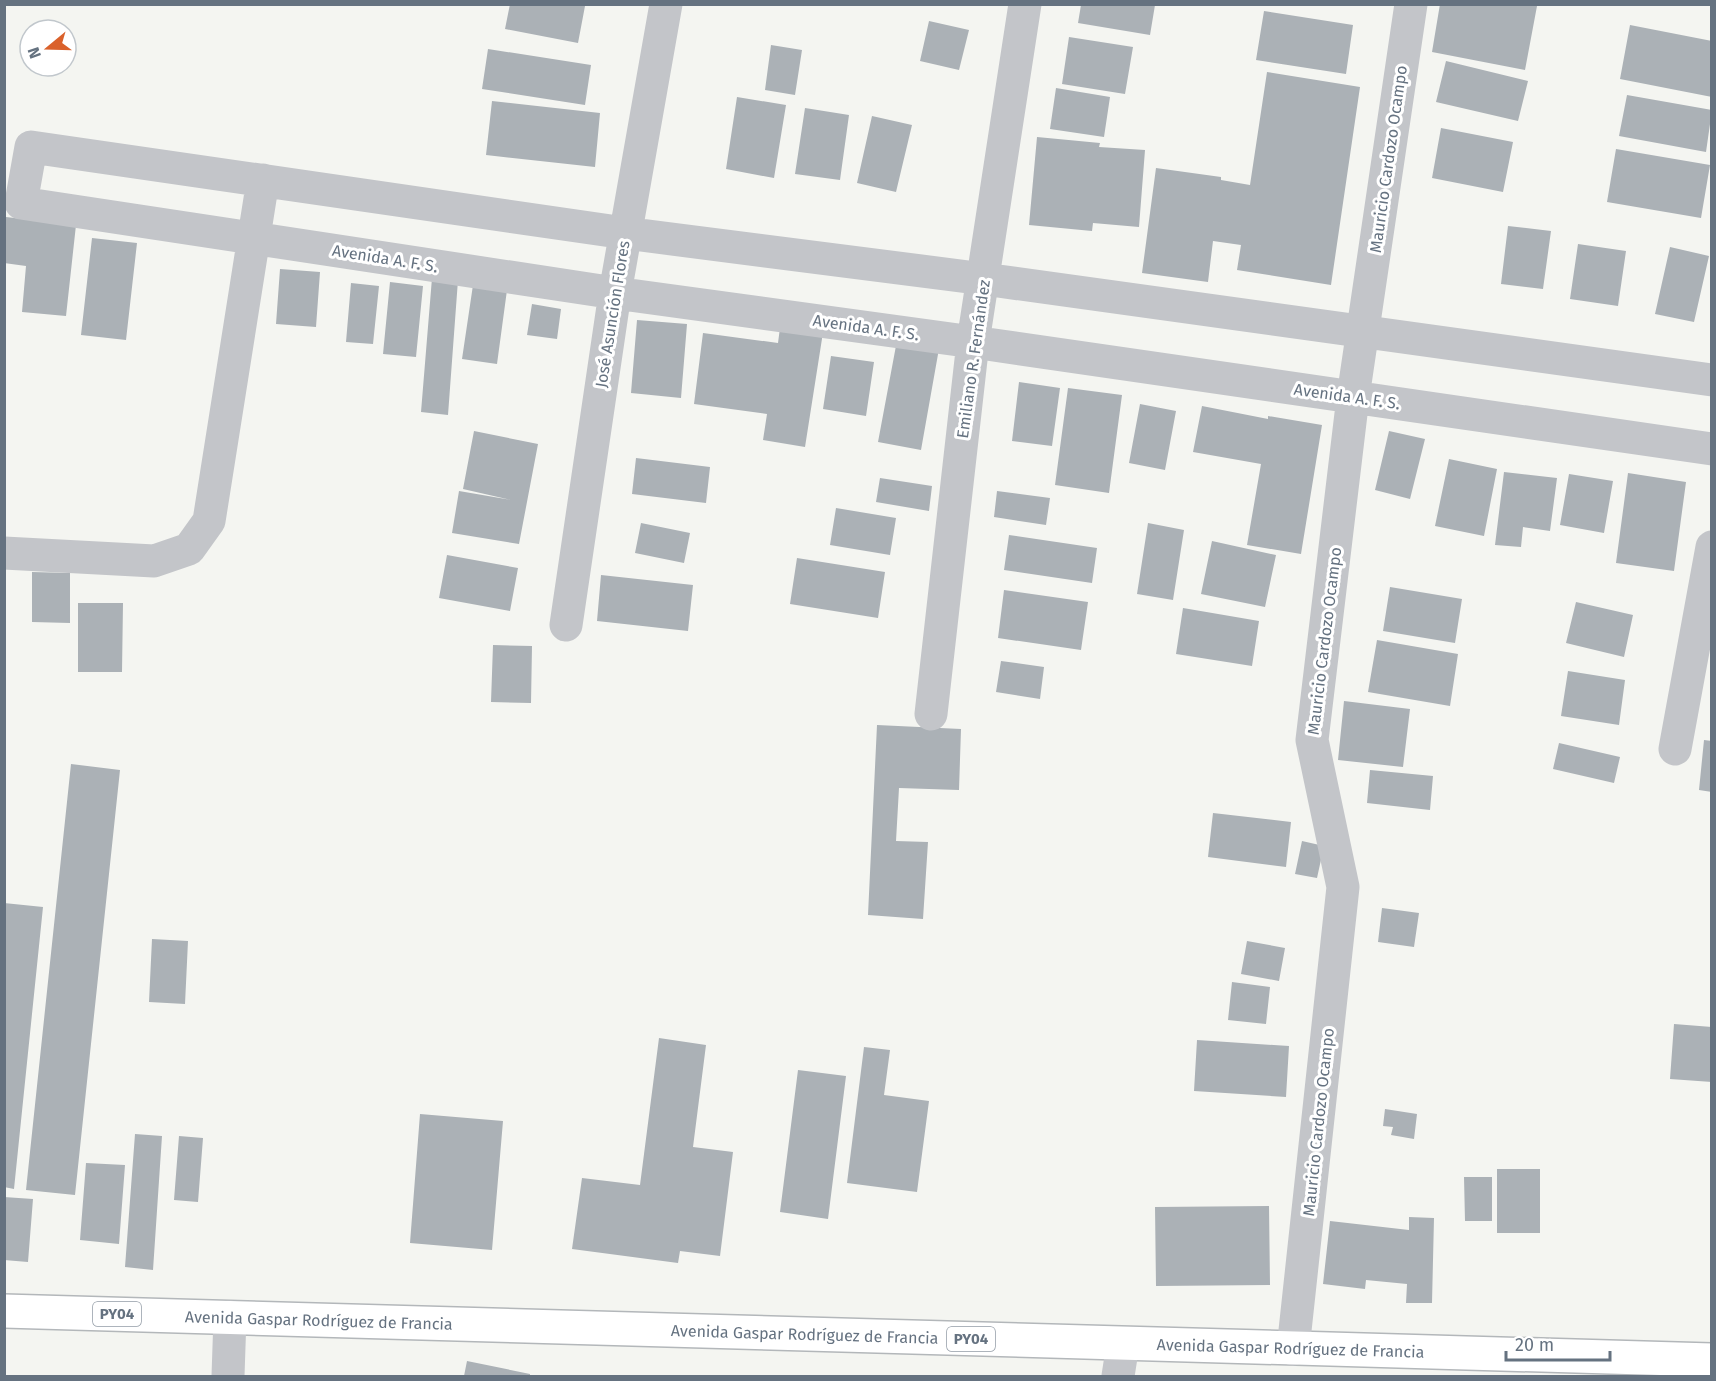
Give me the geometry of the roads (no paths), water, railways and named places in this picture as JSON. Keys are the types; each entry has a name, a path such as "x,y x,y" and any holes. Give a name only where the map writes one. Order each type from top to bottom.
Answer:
{"main road":[{"name":"Avenida Gaspar Rodríguez de Francia","path":"4,1311 1293,1349 1612,1367 1712,1360"}],"street":[{"name":"José Asunción Flores","path":"566,625 615,293 666,4"},
{"name":"Emiliano R. Fernández","path":"931,714 973,342 1024,4"},
{"name":"Mauricio Cardozo Ocampo","path":"1293,1349 1343,887 1312,740 1353,397 1411,4"},
{"name":"Avenida A. F. S.","path":"263,180 31,147 21,203 615,293 973,342 1712,449"},
{"path":"4,553 154,561 189,549 209,521 263,180 625,232 984,279 1712,380"},
{"path":"1675,749 1712,547"},
{"path":"228,1377 230,1317"},
{"path":"1118,1377 1123,1344"}]}
